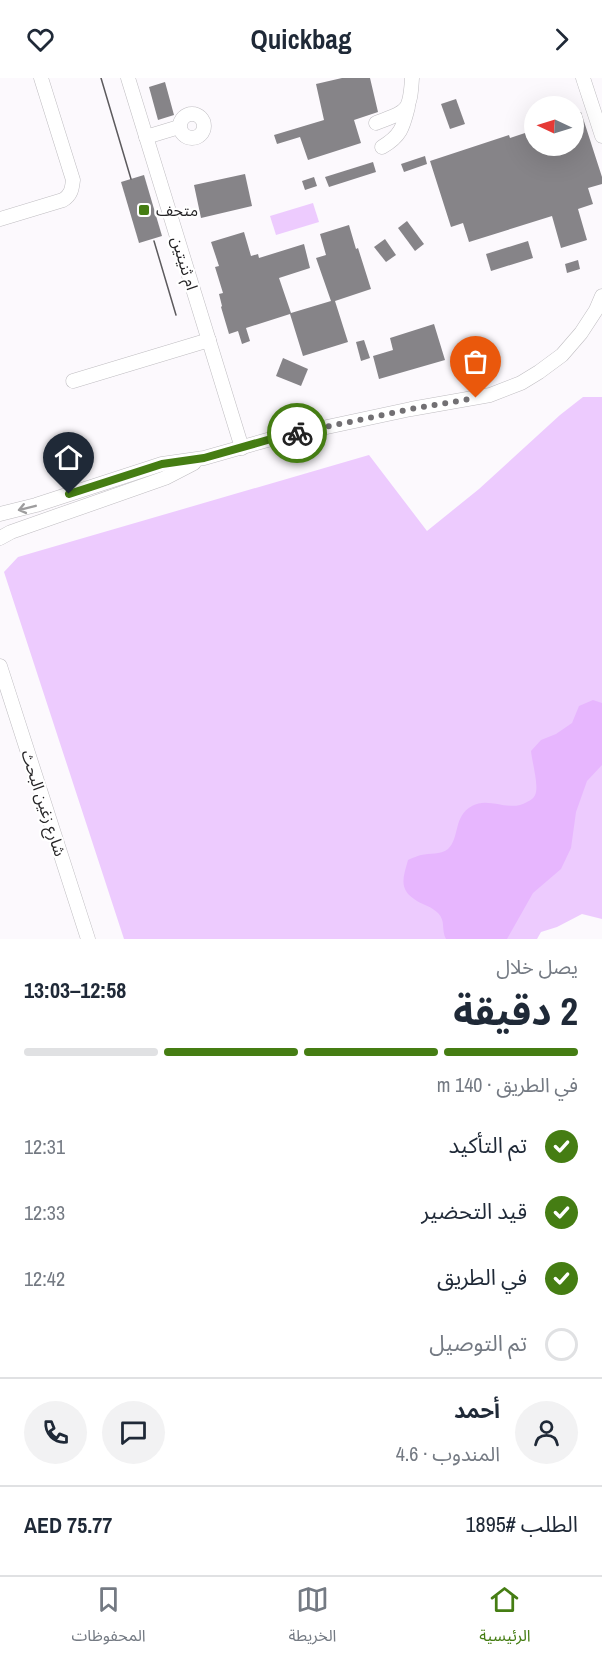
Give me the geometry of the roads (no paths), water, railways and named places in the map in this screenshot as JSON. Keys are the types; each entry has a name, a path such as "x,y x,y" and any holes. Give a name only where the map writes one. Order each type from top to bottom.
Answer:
{"street":[{"path":"0,219 63,200 69,196 73,188 73,180 40,78"},
{"name":"ام ثنيتين","path":"128,78 242,448"},
{"path":"382,147 392,141 402,129 411,94 412,78"},
{"path":"584,78 602,136"},
{"path":"376,123 397,115 408,107"},
{"path":"146,137 179,127"},
{"path":"0,538 11,531 123,493 162,464 204,458 271,439 411,409 490,395 521,383 562,355 581,333 602,296"},
{"path":"73,381 209,340"},
{"path":"0,514 36,506 121,476 141,478"},
{"path":"121,476 128,482 123,493"},
{"path":"86,488 92,494 92,503"},
{"name":"شارع زغين البحث","path":"0,666 88,939"}],"tram line":[{"path":"101,78 131,179"},
{"path":"154,241 176,315"}],"place":[{"name":"متحف","path":"144,210"}]}
